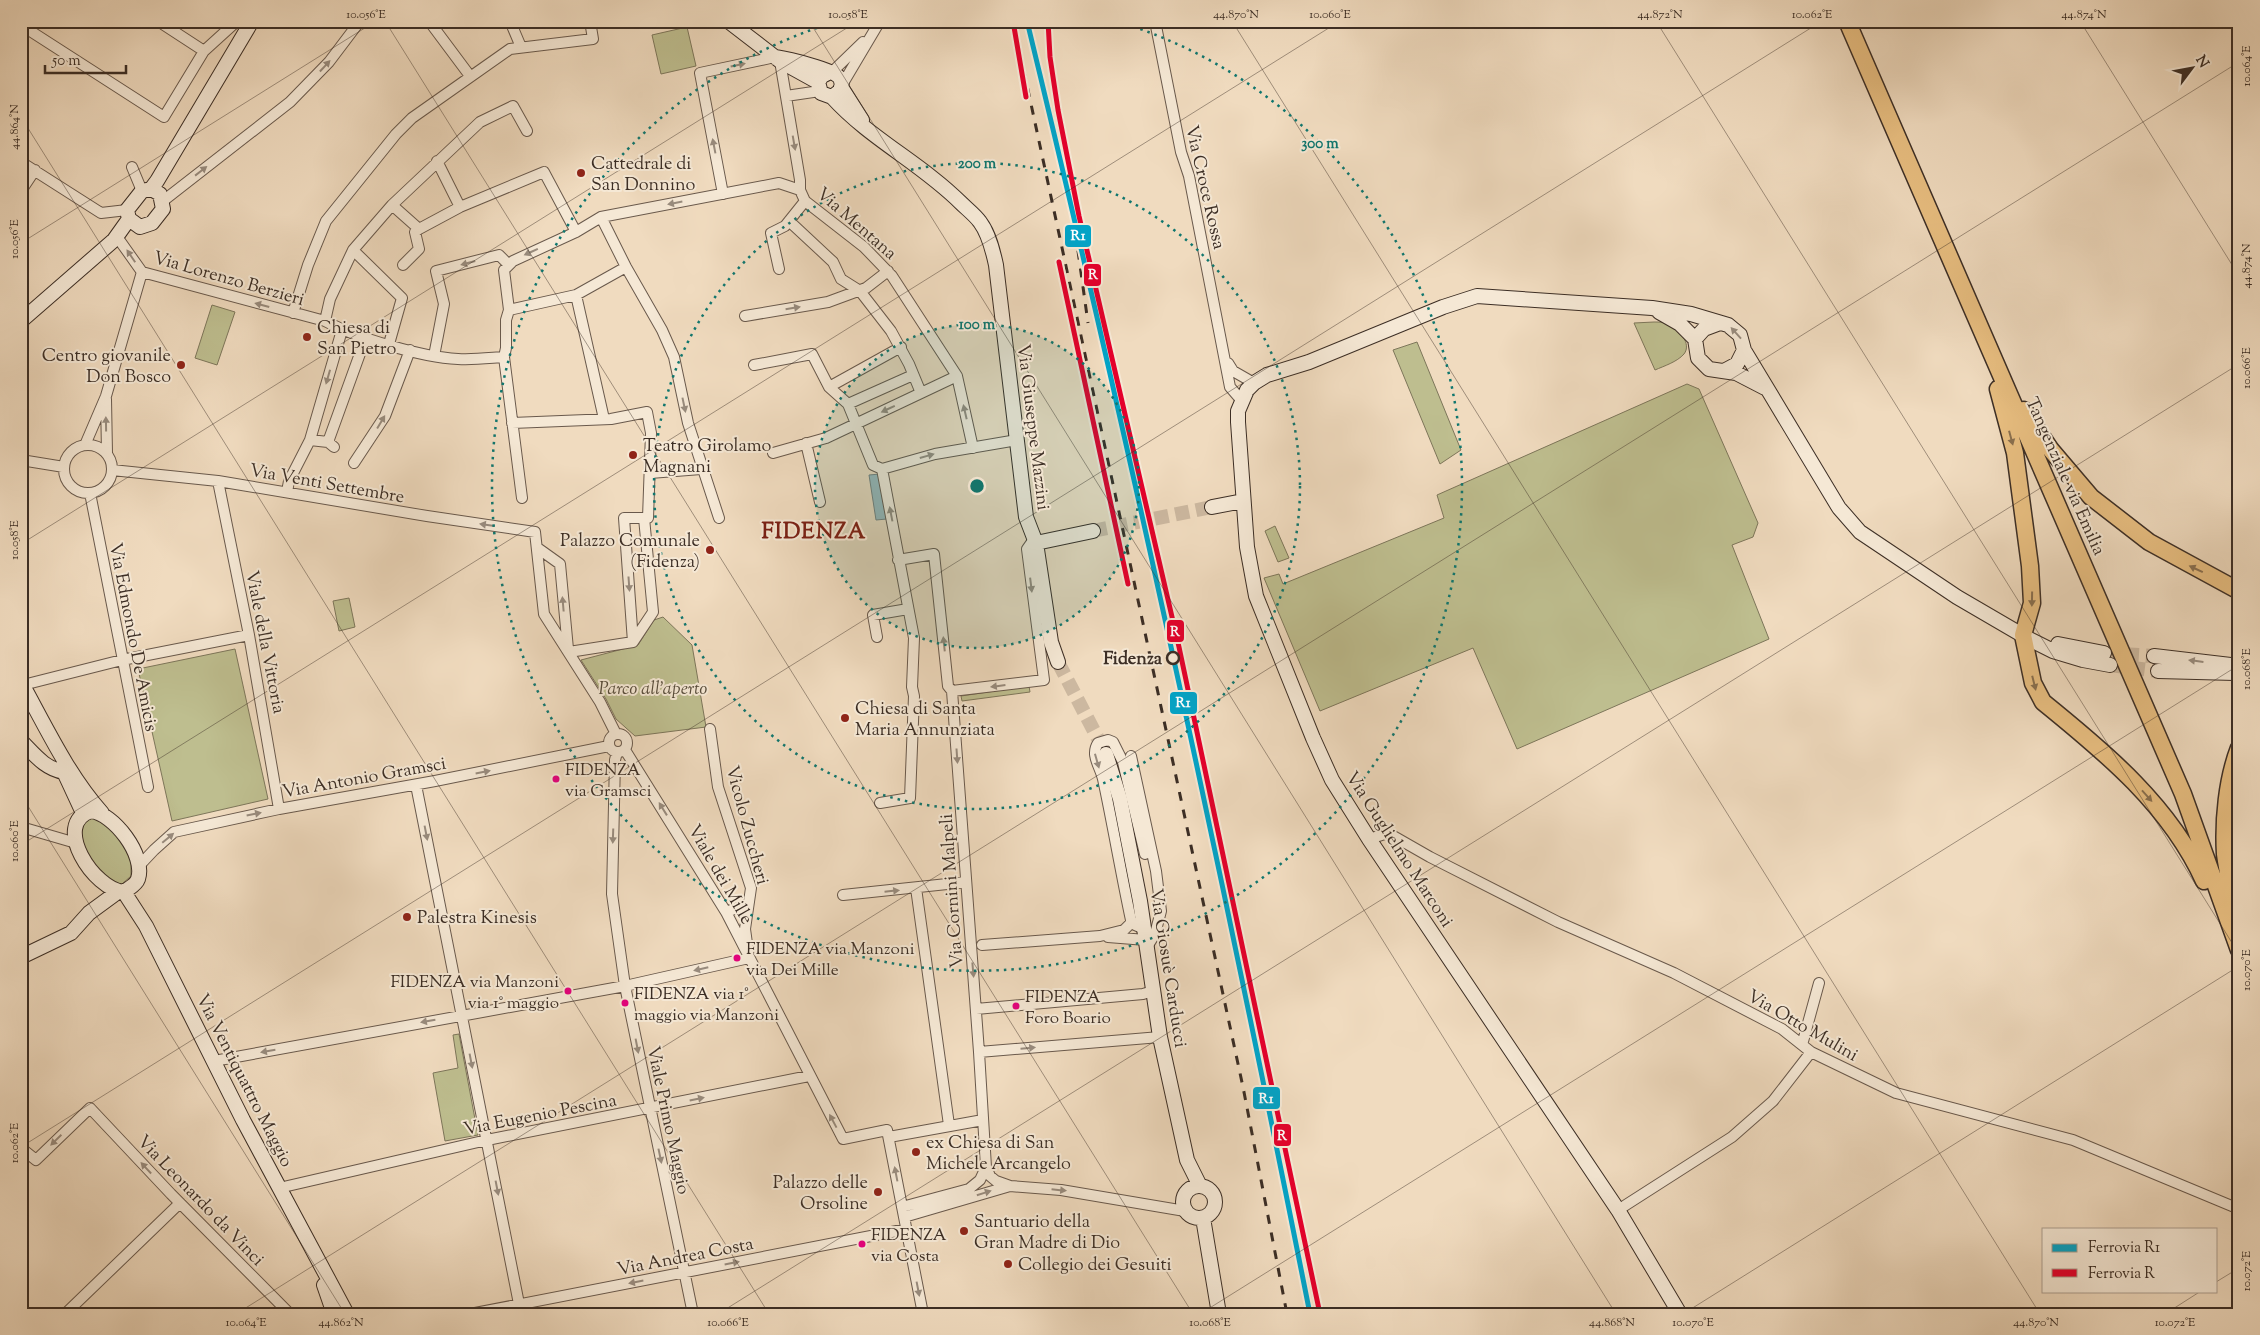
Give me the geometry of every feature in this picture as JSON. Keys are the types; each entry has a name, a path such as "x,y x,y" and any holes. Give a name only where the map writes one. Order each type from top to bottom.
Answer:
{"main road":[{"name":"Tangenziale via Emilia","path":"1848,21 1985,341 2183,794 2239,950"},
{"path":"1985,341 2022,406 2051,450 2091,497 2149,542 2239,591"},
{"path":"1985,341 2015,453 2023,503 2032,603 2026,637 2033,683 2038,696 2132,779 2160,810 2196,863 2239,954"},
{"path":"2239,748 2232,766 2226,821 2226,854 2239,931"}],"street":[{"path":"158,21 204,50"},
{"path":"21,25 164,117 204,50 237,21"},
{"path":"21,321 120,237 154,191 252,21"},
{"path":"154,191 290,102 329,62 360,21"},
{"path":"429,21 470,76"},
{"path":"510,21 521,47"},
{"path":"293,313 308,265 326,221 396,134 412,118 510,49 593,39 590,21"},
{"path":"728,21 745,26 778,59"},
{"path":"786,96 830,84 880,21"},
{"name":"Via Croce Rossa","path":"1155,21 1226,360 1230,387 1242,401"},
{"path":"830,84 871,34"},
{"path":"723,194 700,73 778,59 806,63 830,84"},
{"name":"Via Mentana","path":"778,59 786,96 800,190 805,201 864,247 888,271 956,376 973,448"},
{"name":"Via Giuseppe Mazzini","path":"830,84 847,113 872,135 944,186 980,222 991,245 996,265 1026,517 1035,541 1051,642 1058,662"},
{"path":"325,322 330,299 353,250 392,205 437,161 480,122 513,106 527,131"},
{"path":"437,161 460,207"},
{"path":"21,162 101,213 152,223 163,209 154,191 132,168"},
{"path":"21,190 35,170"},
{"path":"403,265 419,249 415,232 419,229 460,207 544,172 576,232"},
{"path":"522,498 504,357 506,348 506,320 509,310 504,270 513,261 576,232 601,218 779,183 800,190"},
{"path":"779,269 771,233 790,221 805,201"},
{"path":"392,205 419,229"},
{"path":"601,218 662,330 674,357 688,424 701,469 719,518"},
{"path":"790,221 832,262 841,279 860,290 891,331 901,348 920,393"},
{"name":"Via Lorenzo Berzieri","path":"120,237 142,272 325,322 342,330 434,356 459,359 504,357"},
{"path":"353,250 402,298 389,344"},
{"path":"434,356 444,304 436,271 499,255 509,265"},
{"path":"509,310 576,295 626,267"},
{"path":"745,316 828,302 866,288 888,271"},
{"path":"85,445 106,396 142,272"},
{"path":"576,295 604,419"},
{"path":"1242,401 1254,383 1267,375 1309,362 1444,307 1477,296 1652,308 1691,314 1735,329 1743,342 1744,350 1766,388 1849,522 1957,597 2026,637 2107,659"},
{"path":"1652,308 1680,324 1695,339 1696,351 1702,364 1709,369 1736,373 1766,388"},
{"path":"1695,339 1704,329 1720,323"},
{"path":"287,492 289,481 310,440 342,330"},
{"path":"310,440 331,445 366,337"},
{"path":"829,387 901,348"},
{"path":"354,463 384,416 410,350"},
{"path":"1724,371 1737,364 1744,350"},
{"path":"754,364 812,354 829,387 848,404 874,465 882,468 935,454 1017,440"},
{"path":"1226,360 1234,371 1254,383"},
{"path":"848,404 913,375"},
{"path":"772,453 826,438 956,376"},
{"path":"106,396 107,453 112,470 106,486 90,493 73,488 66,478 64,467 66,460 73,450 85,445 97,446 107,453"},
{"name":"Via Guglielmo Marconi","path":"1242,401 1238,412 1243,502 1247,547 1256,596 1313,738 1332,780 1369,839 1618,1210 1680,1314"},
{"path":"512,423 604,419 647,412 651,433 646,518 653,612 633,642 569,652"},
{"path":"806,443 820,502"},
{"path":"21,460 64,467"},
{"path":"880,803 910,798 914,696 912,687 914,638 882,468"},
{"path":"650,473 701,469"},
{"name":"Via Venti Settembre","path":"112,470 218,481 535,532 538,549"},
{"name":"Viale della Vittoria","path":"218,481 249,635 279,809"},
{"name":"Via Edmondo De Amicis","path":"90,493 148,787"},
{"path":"1212,507 1243,502"},
{"path":"633,642 624,518 646,518"},
{"path":"952,691 1044,680 1027,549 1035,541 1093,531"},
{"path":"538,549 560,564 569,652"},
{"path":"538,549 544,614 600,702 616,734 610,738 617,749"},
{"name":"Via Cornini Malpeli","path":"898,560 934,554 948,686 952,691 986,1167"},
{"path":"877,637 873,615 908,609"},
{"path":"83,814 64,772 59,752 22,683 122,660 249,635"},
{"path":"2154,656 2239,666"},
{"path":"2158,671 2239,673"},
{"name":"Vicolo Zuccheri","path":"710,729 718,786 751,888 749,906 746,910 745,929 749,958"},
{"name":"Viale dei Mille","path":"616,734 626,737 628,746 617,749 726,912 843,1139 888,1133"},
{"path":"982,945 1100,936 1142,935 1155,934 1161,911 1159,892 1129,761 1113,742 1108,740 1098,743 1094,749 1094,755 1102,776 1112,822 1142,935"},
{"path":"21,741 41,761 54,770 64,772"},
{"name":"Via Antonio Gramsci","path":"138,873 154,850 174,832 279,809 617,749"},
{"name":"Viale Primo Maggio","path":"617,749 615,760 612,894 625,986 693,1314"},
{"name":"Via Ventiquattro Maggio","path":"59,752 91,801 115,824 127,839 138,873 140,904 146,926"},
{"name":"Via Giosuè Carducci","path":"1106,754 1120,799 1160,1037 1187,1160 1200,1186"},
{"path":"416,785 520,1309"},
{"path":"21,828 76,843 74,826 78,817 90,811 102,813"},
{"name":"Via Otto Mulini","path":"1369,839 1388,833 1430,857 1558,922 1674,973 1782,1029 1811,1052 1896,1093 2073,1140 2239,1209"},
{"name":"Via Ventiquattro Maggio","path":"76,843 96,877 110,888 122,892 146,926 279,1188 312,1251 344,1305 347,1314"},
{"path":"21,957 70,932 89,913 134,885 138,873"},
{"path":"89,913 97,892 96,877"},
{"path":"843,895 966,882"},
{"path":"916,888 948,1125"},
{"path":"726,912 737,908 746,910"},
{"path":"1100,936 1124,930 1142,935"},
{"path":"214,1060 625,986 749,958"},
{"path":"1802,1045 1819,983"},
{"path":"976,1009 1143,994 1153,991"},
{"path":"979,1052 1160,1037"},
{"path":"1618,1210 1732,1137 1773,1101 1811,1052"},
{"name":"Via Eugenio Pescina","path":"279,1188 487,1140 809,1076"},
{"name":"Via Leonardo da Vinci","path":"21,1148 36,1160 90,1108 180,1203 290,1314"},
{"path":"923,1314 888,1133 983,1120"},
{"path":"986,1167 990,1176 996,1181 1010,1186 1061,1190 1185,1211 1193,1217 1203,1218 1214,1209 1215,1199 1210,1190 1200,1186 1186,1192 1182,1202 1185,1211"},
{"path":"903,1212 969,1189 980,1180 986,1167"},
{"path":"903,1212 1010,1186"},
{"path":"65,1314 180,1203"},
{"path":"1203,1218 1219,1314"},
{"name":"Via Andrea Costa","path":"470,1314 520,1309 684,1273 907,1229"},
{"name":"Via Ventiquattro Maggio","path":"312,1251 334,1314"}],"green space":[{"path":"687,27 696,66 661,74 652,35"},
{"path":"212,305 235,312 217,365 195,358"},
{"path":"1654,322 1674,327 1683,337 1686,346 1686,350 1681,357 1655,370 1634,323"},
{"path":"1417,342 1461,450 1440,464 1393,350"},
{"path":"1687,384 1699,389 1758,523 1753,537 1732,545 1769,639 1517,749 1473,648 1320,711 1264,578 1279,574 1283,584 1444,518 1437,495"},
{"path":"1275,526 1289,558 1278,562 1265,531"},
{"path":"349,598 355,627 339,631 333,601"},
{"name":"Parco all'aperto","path":"663,617 692,645 706,727 635,736 616,719 606,699 581,660 638,645 654,620"},
{"path":"235,649 268,799 172,821 138,669"},
{"path":"1029,686 1030,692 962,701 961,696"},
{"path":"89,817 102,820 127,848 131,864 131,876 122,884 109,883 91,860 81,841 80,832 82,824"},
{"path":"459,1034 478,1135 445,1141 433,1073 458,1068 453,1035"}],"water":[{"path":"880,474 887,519 876,520 869,475"}],"tunnel":[{"path":"1093,531 1212,507"},
{"path":"2104,653 2154,656"},
{"path":"1058,662 1106,754"},
{"path":"2110,665 2158,671"}],"railway":[{"path":"1026,21 1029,31"},
{"path":"1020,53 1243,1087 1287,1314"},
{"path":"1073,215 1088,323"}],"rail line":[{"name":"R","path":"1013,21 1026,97"},
{"name":"R1","path":"1027,21 1140,504 1210,828 1310,1314"},
{"name":"R","path":"1048,21 1050,57 1058,110 1079,216 1179,647 1320,1314"},
{"name":"R","path":"1059,262 1128,584"}],"place":[{"name":"Cattedrale di San Donnino","path":"581,173"},
{"name":"Chiesa di San Pietro","path":"307,337"},
{"name":"Centro giovanile Don Bosco","path":"181,365"},
{"name":"Teatro Girolamo Magnani","path":"633,455"},
{"name":"Palazzo Comunale (Fidenza)","path":"710,550"},
{"name":"Fidenza","path":"1173,658"},
{"name":"Chiesa di Santa Maria Annunziata","path":"845,718"},
{"name":"FIDENZA via Gramsci","path":"556,779"},
{"name":"Palestra Kinesis","path":"407,917"},
{"name":"FIDENZA via Manzoni via Dei Mille","path":"737,958"},
{"name":"FIDENZA via Manzoni via 1° maggio","path":"568,991"},
{"name":"FIDENZA via 1° maggio via Manzoni","path":"625,1003"},
{"name":"FIDENZA Foro Boario","path":"1016,1006"},
{"name":"ex Chiesa di San Michele Arcangelo","path":"916,1152"},
{"name":"Palazzo delle Orsoline","path":"878,1192"},
{"name":"Santuario della Gran Madre di Dio","path":"964,1231"},
{"name":"FIDENZA via Costa","path":"862,1244"},
{"name":"Collegio dei Gesuiti","path":"1008,1264"}],"district":[{"name":"FIDENZA","path":"814,530"}]}
